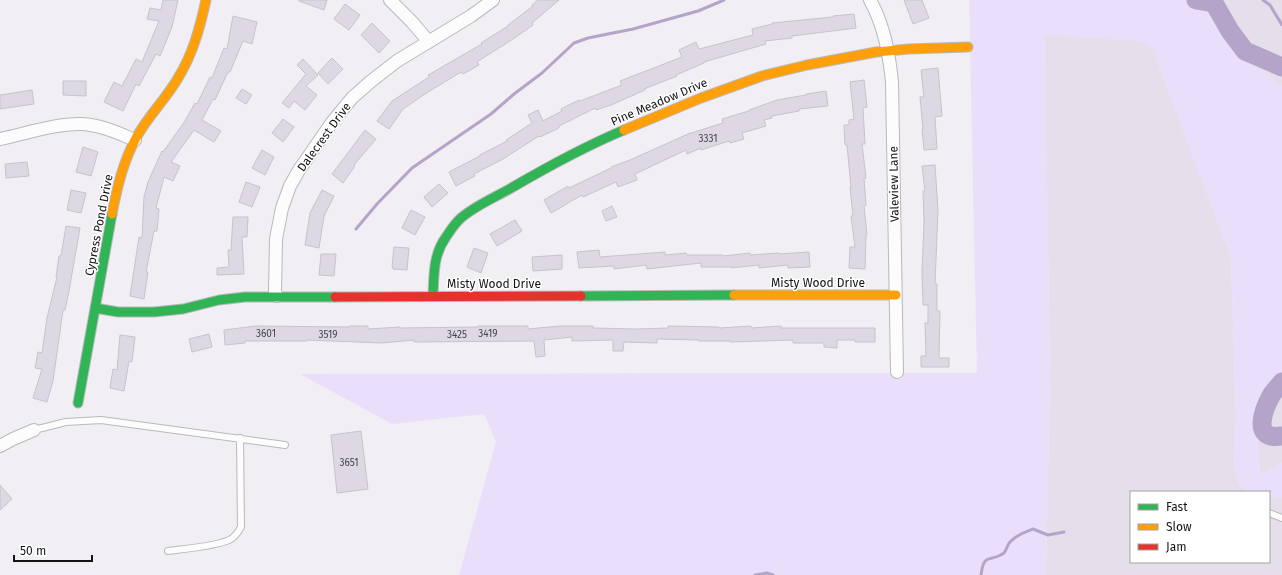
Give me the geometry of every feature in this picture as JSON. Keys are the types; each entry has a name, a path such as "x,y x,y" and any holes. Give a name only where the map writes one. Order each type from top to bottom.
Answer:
{"street":[{"name":"Cypress Pond Drive","path":"78,403 117,189 123,167 135,140 178,78 191,54 200,29 206,0"},
{"path":"390,0 429,42"},
{"name":"Dalecrest Drive","path":"277,296 275,292 276,239 278,222 282,208 290,186 299,170 333,121 352,98 397,61 471,16 493,0"},
{"name":"Valeview Lane","path":"870,0 880,23 888,51 892,82 897,372"},
{"name":"Pine Meadow Drive","path":"433,296 434,267 438,252 454,225 474,209 540,171 611,135 725,88 762,76 795,68 888,51 968,47"},
{"path":"0,139 66,125 83,124 101,127 135,140"},
{"name":"Misty Wood Drive","path":"95,308 118,312 154,312 183,309 220,300 277,296 896,295"},
{"path":"0,446 34,430"}],"lane":[{"path":"34,430 66,422 101,420 286,445"},
{"path":"168,551 219,544 230,540 237,534 241,527 240,438"},
{"path":"1270,513 1282,518"}],"shaded area":[{"path":"969,0 1218,0 1219,5 1201,6 1237,49 1282,86 1282,384 1256,423 1260,475 1282,463 1282,498 1270,496 1270,491 1247,491 1240,485 1234,469 1236,416 1231,258 1151,47 1138,41 1045,35 1050,375 1046,575 459,575 496,442 484,414 392,424 300,374 977,373"},
{"path":"1044,0 1135,0 1231,258 1236,416 1234,469 1240,485 1247,491 1130,491 1130,563 1270,563 1270,496 1282,498 1282,575 1046,575 1050,375"},
{"path":"1218,0 1282,0 1282,86 1237,49 1201,6 1219,5"},
{"path":"1282,384 1282,463 1260,475 1256,423"}],"building":[{"path":"163,0 178,0 172,27 160,56 156,54 139,86 136,84 123,111 104,102 114,82 122,86 136,59 142,62 159,21 147,19 150,8 161,10"},
{"path":"299,0 327,0 324,10"},
{"path":"538,0 559,0 532,23 533,25 477,62 479,65 463,74 461,72 403,109 389,129 377,121 392,101 429,77 428,75 482,44 481,43 508,26 533,6 532,5"},
{"path":"904,0 922,0 929,18 913,24"},
{"path":"345,4 360,15 349,30 334,19"},
{"path":"854,14 856,28 765,41 766,44 704,62 676,75 677,76 644,89 645,90 611,105 596,110 595,108 559,126 559,128 540,137 539,136 503,159 474,174 475,176 456,186 449,172 507,141 506,140 532,123 528,115 538,110 543,121 562,111 561,109 579,100 580,101 622,85 620,81 682,57 679,50 696,42 699,49 753,35 752,29 772,23"},
{"path":"233,16 257,22 252,44 243,41 230,72 228,72 215,100 213,99 202,120 221,131 214,142 194,130 171,162 180,166 173,181 164,177 156,208 159,209 157,231 154,231 146,272 148,272 144,299 130,296 139,237 142,238 144,197 148,182 162,151 163,152 185,121 195,103 197,104 210,77 212,78 224,48 227,49"},
{"path":"372,23 390,41 379,53 361,35"},
{"path":"332,58 343,69 328,84 318,73"},
{"path":"303,59 318,75 306,86 317,95 305,110 294,101 289,108 282,103 306,74 297,65"},
{"path":"938,68 942,116 935,117 937,149 924,150 920,97 924,97 921,70"},
{"path":"864,80 867,107 863,108 865,144 862,144 866,178 864,178 866,205 864,206 867,235 865,269 849,268 850,247 855,247 851,216 853,216 851,187 847,145 845,145 844,125 849,125 849,120 854,119 850,82"},
{"path":"63,81 86,81 86,96 63,95"},
{"path":"242,89 252,95 246,104 236,98"},
{"path":"32,90 34,104 0,109 0,95"},
{"path":"826,91 828,106 799,109 799,111 772,116 772,118 764,120 766,126 742,133 744,139 730,143 729,141 701,150 701,148 687,154 686,150 635,174 637,180 618,187 616,182 583,197 582,195 551,213 544,200 568,186 569,188 611,167 688,134 723,123 722,119 749,111 777,100"},
{"path":"283,119 294,127 283,142 272,133"},
{"path":"365,130 376,139 354,165 355,166 343,183 332,174"},
{"path":"83,147 98,152 91,176 76,172"},
{"path":"262,150 274,157 265,175 252,168"},
{"path":"27,162 29,176 6,178 5,164"},
{"path":"935,165 938,210 935,284 937,284 937,311 940,311 939,358 949,358 949,367 921,367 921,356 926,356 925,323 928,323 928,305 923,305 923,191 925,191 922,166"},
{"path":"246,182 260,187 252,207 239,202"},
{"path":"439,184 448,193 432,207 424,197"},
{"path":"71,190 86,193 81,213 67,210"},
{"path":"322,190 334,196 324,216 319,248 305,245 310,213"},
{"path":"612,206 617,217 606,221 602,211"},
{"path":"411,210 425,217 415,235 402,228"},
{"path":"233,217 248,217 247,237 242,237 244,274 217,275 217,268 229,267 228,250 231,250"},
{"path":"515,220 522,231 497,246 490,234"},
{"path":"66,226 80,228 69,291 65,310 63,310 53,381 47,402 33,398 42,369 35,368 38,352 42,353 47,318 57,277 59,256 61,256"},
{"path":"394,247 409,248 407,270 393,269"},
{"path":"474,248 488,253 481,273 467,267"},
{"path":"599,250 600,257 665,252 665,255 686,253 687,255 723,256 750,253 750,255 809,252 810,267 788,268 788,265 759,268 759,265 731,268 701,267 701,263 647,269 646,265 614,269 614,266 579,268 577,252"},
{"path":"321,254 336,254 334,276 319,275"},
{"path":"562,255 562,269 533,271 532,257"},
{"path":"256,326 368,326 368,329 478,326 528,326 528,329 560,326 593,326 593,328 636,329 668,328 668,326 719,328 781,326 781,328 875,328 875,342 837,340 837,348 824,347 824,343 793,343 793,340 730,342 657,339 657,343 624,342 623,351 613,351 613,340 572,341 572,337 544,340 545,356 536,357 534,341 414,342 414,340 382,343 307,340 245,341 245,343 225,345 224,330"},
{"path":"209,334 212,347 192,352 189,339"},
{"path":"120,335 135,337 132,362 129,361 124,391 110,388 113,369 117,370"},
{"path":"361,431 368,489 337,493 331,435"},
{"path":"0,485 12,499 0,510"}],"waterway":[{"path":"356,229 377,204 412,168 491,114 542,73 574,43 588,38 633,29 698,11 724,0"},
{"path":"1196,0 1214,3 1230,31 1245,51 1282,67"},
{"path":"1263,0 1270,5 1282,25"},
{"path":"1282,382 1272,394 1265,408 1262,423 1266,434 1272,436 1282,436"},
{"path":"981,575 982,568 986,560 1004,553 1008,544 1015,537 1033,529 1048,535 1064,532"},
{"path":"755,575 767,573 773,575"}],"traffic: fast":[{"path":"433,296 436,258 449,232 461,218 480,205 554,164 624,130"},
{"path":"78,403 112,214"},
{"path":"581,296 734,295"},
{"path":"95,308 118,312 154,312 183,309 219,300 245,297 335,297"}],"traffic: slow":[{"path":"112,214 127,156 146,122 173,86 183,69 195,40 206,0"},
{"path":"624,130 701,98 762,76 807,65 876,52 909,49 968,47"},
{"path":"734,295 896,295"}],"traffic: jam":[{"path":"335,297 581,296"}]}
